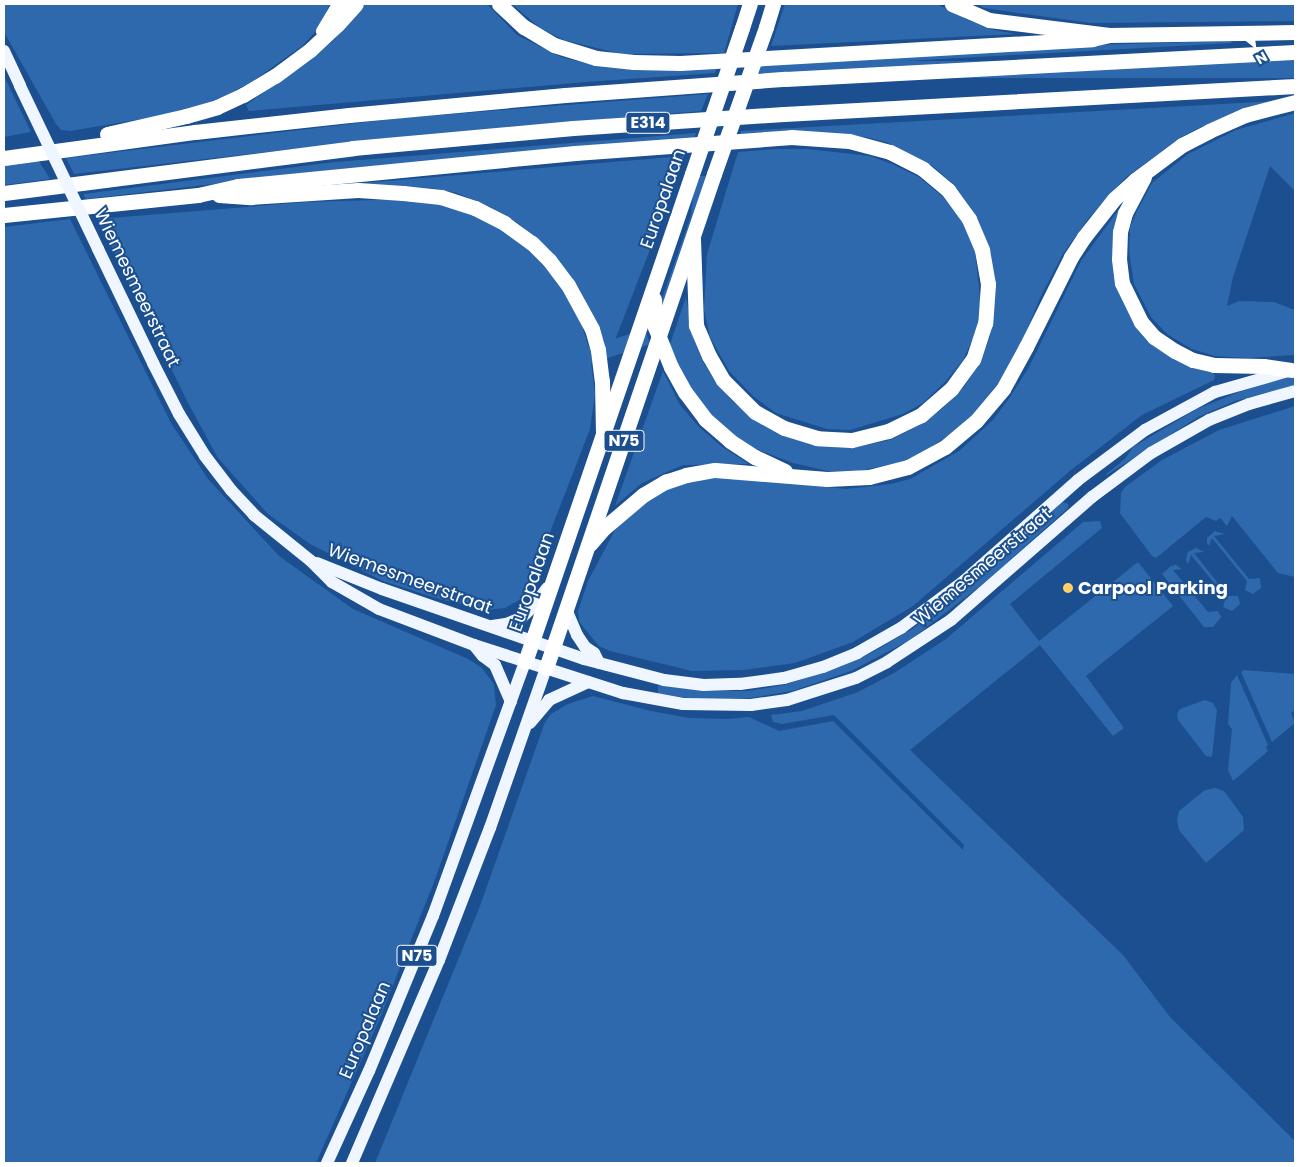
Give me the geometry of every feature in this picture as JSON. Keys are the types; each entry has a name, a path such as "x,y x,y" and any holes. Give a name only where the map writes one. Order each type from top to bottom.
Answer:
{"highway":[{"path":"310,50 339,4"},
{"path":"70,148 108,134 217,107 260,85 310,50 356,4"},
{"path":"499,4 524,28 554,45 596,58 634,62 680,63 1092,38 1109,35"},
{"name":"Europalaan","path":"525,662 750,4"},
{"name":"N75","path":"546,668 590,544 714,174 774,4"},
{"path":"952,4 988,20 1109,35 1295,32"},
{"name":"E314","path":"4,158 70,148 350,114 574,94 785,79 1295,52"},
{"name":"E314","path":"4,193 353,148 573,128 793,113 1295,86"},
{"path":"590,544 604,528 642,495 666,482 686,475 715,470 798,477 851,478 888,473 921,460 959,437 990,406 1003,389 1026,347 1058,280 1084,237 1114,200 1182,145 1245,115 1295,102"},
{"path":"4,215 198,195 238,186 575,153 791,138 850,141 890,152 923,169 948,190 969,218 982,250 988,284 985,323 973,359 951,389 921,415 888,431 851,440 817,438 784,428 755,412 723,380 709,356 696,325 693,239"},
{"path":"1148,171 1125,213 1120,232 1119,259 1122,283 1141,322 1154,336 1175,351 1193,360 1214,365 1263,366 1293,370"},
{"path":"198,195 251,197 358,190 403,193 441,197 475,208 504,223 532,243 549,260 568,285 592,329 598,350 602,381 604,432"},
{"path":"655,283 654,319 659,338 671,367 685,392 705,419 738,446 798,477"}],"main road":[{"name":"Wiemesmeerstraat","path":"4,51 179,414 205,456 231,490 254,515 311,561 332,582 379,609 474,645 650,700 718,706 786,700 856,678 904,652 951,620 1092,497 1151,453 1209,420 1249,404 1295,392"},
{"name":"Wiemesmeerstraat","path":"311,561 382,589 553,649 664,680 704,685 740,684 784,678 823,667 857,653 901,628 932,606 1078,480 1145,430 1215,392 1293,370"},
{"path":"490,626 506,624 521,618 534,606 552,581"},
{"path":"566,609 577,635 585,647 594,653 599,663"},
{"path":"474,645 483,656 495,665 511,702"},
{"name":"Europalaan","path":"327,1163 369,1071 433,916 525,662"},
{"name":"N75","path":"352,1163 439,960 525,730 546,668"},
{"path":"525,730 549,700 588,682"}],"shaded area":[{"path":"4,4 330,4 318,29 302,46 253,81 223,97 184,112 70,131 61,130 56,124 4,32"},
{"path":"364,4 487,4 517,35 561,57 584,63 628,69 718,66 715,73 586,82 249,111 246,105 311,59 335,39"},
{"path":"512,4 738,4 724,53 621,54 564,40 540,28"},
{"path":"785,4 937,4 967,20 994,30 1016,34 771,46"},
{"path":"977,4 1295,4 1295,21 1091,23 984,8"},
{"path":"1230,41 1232,43 762,69 765,62 1056,46"},
{"path":"754,61 1295,61 1295,78 754,78"},
{"path":"4,76 31,132 4,137"},
{"path":"708,94 701,111 417,135 74,174 66,158 400,118"},
{"path":"1275,101 1203,126 1181,137 1125,178 1088,219 1063,254 1041,296 1016,355 1001,380 963,426 919,455 897,463 859,471 828,471 793,463 751,447 729,434 695,398 672,352 670,344 686,297 695,343 703,362 732,401 756,420 809,443 837,447 857,447 890,440 918,426 943,408 964,387 981,361 990,336 994,305 993,270 984,238 971,208 954,185 934,167 886,142 865,137 813,132 739,137 741,131"},
{"path":"1295,113 1295,191 1270,166 1233,277 1227,306 1239,301 1274,302 1295,310 1295,355 1248,358 1215,356 1192,349 1167,334 1151,317 1134,284 1129,251 1130,227 1152,183 1188,154 1236,130"},
{"path":"696,133 694,139 340,169 86,199 83,194 335,162"},
{"path":"807,149 870,156 892,164 919,177 943,197 958,214 970,235 975,251 981,308 975,334 963,360 945,382 923,403 903,414 850,430 827,429 776,413 753,396 729,371 710,337 704,309 707,254 738,152"},
{"path":"684,156 665,211 610,353 579,288 549,249 518,223 491,207 457,193 431,188 351,184"},
{"path":"37,158 50,179 4,185 4,164"},
{"path":"700,176 710,176 660,311 658,310 691,216 693,194"},
{"path":"409,199 444,204 479,215 527,247 561,285 581,323 589,348 595,394 590,429 525,597 505,608 487,610 439,599 383,581 310,544 268,514 218,458 188,403 98,219 307,202"},
{"path":"1119,209 1126,306 1211,371 1215,375 1214,380 1142,415 1071,470 913,606 853,642 795,663 744,670 692,671 610,651 599,646 584,628 579,621 578,611 588,581 615,530 632,512 653,497 677,484 701,478 729,477 846,489 891,484 910,479 959,451 993,420 1010,397 1029,367 1081,261"},
{"path":"70,219 171,423 208,479 279,556 353,609 468,659 481,667 494,684 496,705 436,877 380,1018 316,1163 4,1163 4,227"},
{"path":"645,329 650,344 479,400 474,385"},
{"path":"663,371 680,405 699,427 721,446 749,464 683,465 642,483 615,506"},
{"path":"1295,376 1295,385 1235,401 1198,417 1106,474 1125,459 1133,447 1197,409 1254,386"},
{"path":"1295,406 1295,577 1278,573 1232,516 1227,526 1220,518 1216,521 1206,517 1156,558 1152,556 1120,513 1121,493 1125,487 1162,460 1219,430"},
{"path":"1063,502 1068,504 1068,508 983,584 910,640 851,671 792,691 750,698 696,699 658,694 658,685 710,691 748,691 784,685 842,666 873,652 912,629 956,596"},
{"path":"1100,521 1102,528 1010,604 1039,641 1138,562 1173,606 1086,676 1124,728 1113,736 1040,645 910,750 1123,955 1170,1017 1295,1141 1295,1163 375,1163 480,906 545,722 551,714 568,704 593,696 651,711 689,718 727,719 749,717 779,731 833,721 963,850 964,845 834,715 782,724 773,722 771,715 802,711 858,692 894,673 946,639 1083,522"},
{"path":"1215,531 1225,534 1214,536 1249,579 1260,578 1261,588 1253,594 1245,590 1247,581 1212,538 1209,546 1207,543 1207,538"},
{"path":"1196,548 1204,552 1194,553 1228,596 1238,596 1240,604 1232,611 1223,607 1226,597 1191,555 1188,564 1186,560 1188,552"},
{"path":"1176,565 1182,569 1173,570 1208,612 1218,611 1221,617 1213,627 1204,627 1162,574 1171,566"},
{"path":"1244,670 1295,674 1295,710 1291,713 1295,723 1272,742 1241,672"},
{"path":"1237,675 1268,745 1266,747 1268,751 1233,781 1228,770 1232,729 1228,724 1231,683"},
{"path":"1205,700 1213,703 1217,710 1212,757 1206,756 1178,720 1177,714 1180,709"},
{"path":"1215,788 1224,791 1243,817 1244,830 1206,863 1179,830 1177,820 1179,811 1205,790"}],"place":[{"name":"Carpool Parking","path":"1068,588"}]}
